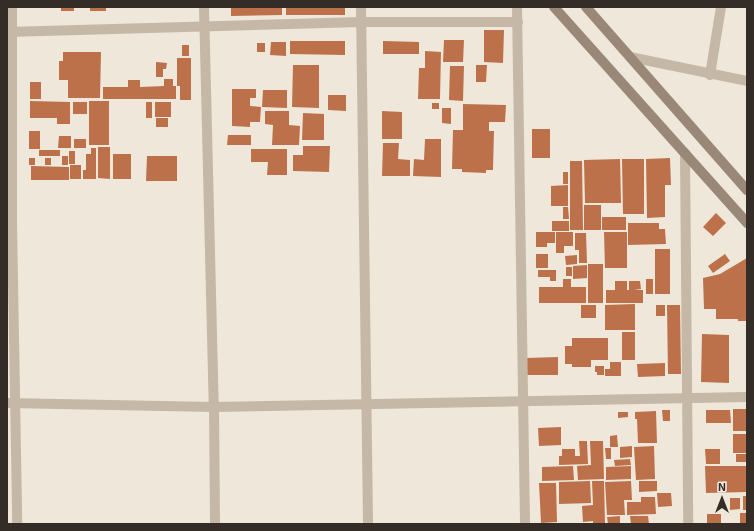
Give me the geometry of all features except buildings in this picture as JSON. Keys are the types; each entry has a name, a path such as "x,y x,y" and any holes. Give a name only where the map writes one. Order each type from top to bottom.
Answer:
{"main road":[{"path":"554,7 607,69 685,152 747,223"},
{"path":"586,7 747,190"}],"street":[{"path":"12,7 10,32 10,223 12,403 17,524"},
{"path":"204,7 214,407 215,524"},
{"path":"361,7 365,405 368,524"},
{"path":"517,7 525,524"},
{"path":"710,75 721,7"},
{"path":"10,32 361,22 518,22"},
{"path":"630,57 710,75 747,81"},
{"path":"685,152 688,524"},
{"path":"12,403 214,407 747,397"}]}
